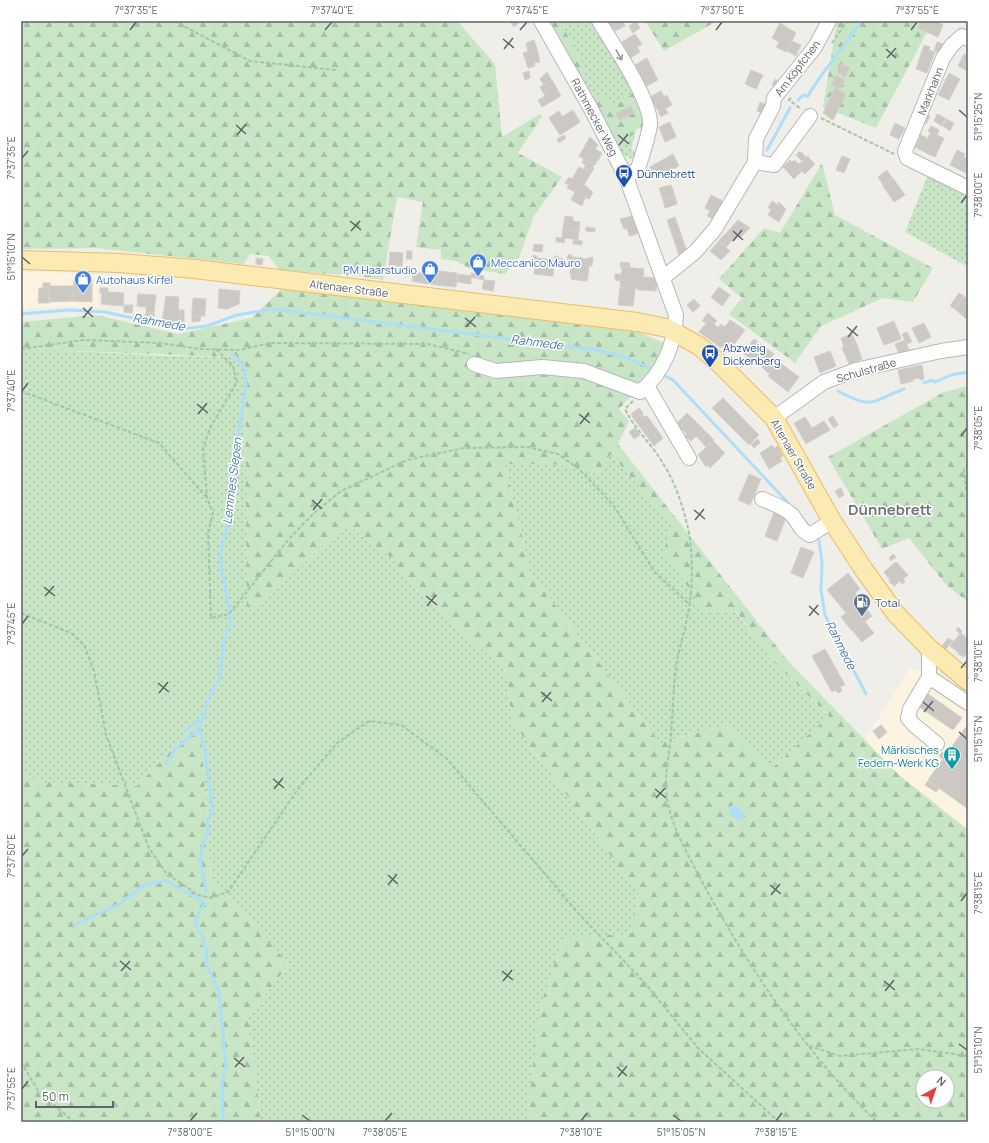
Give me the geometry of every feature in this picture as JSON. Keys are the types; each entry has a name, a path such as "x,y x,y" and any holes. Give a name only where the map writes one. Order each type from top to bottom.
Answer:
{"main road":[{"name":"Altenaer Straße","path":"21,260 119,263 195,269 637,322 676,332 699,346 717,360 774,418 832,521 864,570 896,614 929,648 968,680"}],"street":[{"name":"Rathmecker Weg","path":"540,21 591,109 626,177 664,277 676,314 676,332"},
{"path":"600,21 640,92 648,111 650,124 638,169 626,177"},
{"name":"Am Köpfchen","path":"664,277 695,252 715,228 755,162 756,138 773,106 774,98 816,48 829,21"},
{"name":"Markhahn","path":"907,158 905,151 943,58 952,45 962,36 968,39"},
{"path":"755,162 774,165 810,116"},
{"path":"907,158 968,188"},
{"path":"650,382 676,332"},
{"name":"Schulstraße","path":"774,418 824,382 856,370 968,347"},
{"path":"474,364 496,371 542,366 584,371 650,382"},
{"path":"650,382 689,458"},
{"path":"762,499 783,508 791,514 804,532 814,533 832,521"},
{"path":"929,648 929,677 910,709 908,718 914,725 937,744"},
{"path":"929,677 968,703"}],"path":[{"path":"174,21 250,60 336,70"},
{"path":"829,47 847,21"},
{"path":"794,94 789,100 810,116 825,119 897,156 907,158"},
{"path":"21,349 83,340 161,343 199,349 238,350 272,343 428,344 469,354 474,364"},
{"path":"216,349 233,366 237,382 210,428 204,449 207,498 213,513 208,533 211,618 229,614 288,540 313,514 341,491 407,460 464,448 528,447 558,454 580,469 614,506 654,571 690,606"},
{"path":"650,382 625,409 630,419 664,464 676,489 689,529 692,552 690,606 676,668 666,784 670,812 686,850 722,916 775,1002 808,1046 851,1097 877,1122"},
{"path":"21,391 159,443 207,498"},
{"path":"968,464 964,469 968,491"},
{"path":"21,613 71,633 84,645 94,672 106,735 149,848 166,873 188,890 198,895 211,898 228,892 298,789 337,743 369,722 400,725 446,758 579,914 644,982 698,1048 779,1122"},
{"path":"808,1046 840,1056 918,1049 968,1056"},
{"path":"21,1062 39,1092 74,1122"}],"shaded area":[{"path":"21,272 100,274 97,308 74,306 21,309"},
{"path":"910,668 949,678 968,692 968,830 899,775 864,741"}],"green space":[{"path":"21,21 457,21 495,64 502,137 540,114 542,116 518,153 562,177 534,216 518,260 505,274 471,269 456,261 441,259 441,250 416,247 423,202 397,197 383,280 357,276 279,270 269,256 250,254 244,264 95,248 21,249"},
{"path":"545,21 560,21 586,71 581,74 596,101 603,97 610,106 634,93 642,110 644,130 637,128 635,134 617,143 600,110 563,58"},
{"path":"560,21 593,21 634,93 610,106 596,101 580,74 586,71"},
{"path":"645,21 717,21 664,51"},
{"path":"837,21 933,21 876,128 823,107"},
{"path":"635,134 631,150 639,153 633,159 625,156 617,143"},
{"path":"822,163 835,215 933,268 913,302 883,298 821,326 795,363 729,314 742,298 719,279 764,228 780,233"},
{"path":"928,175 968,194 968,267 905,232"},
{"path":"282,289 460,308 638,332 667,344 649,377 619,409 629,421 618,444 788,661 899,775 968,830 968,1122 532,1122 527,1115 540,1006 563,939 632,933 638,894 512,722 506,671 417,591 393,559 346,524 277,589 247,612 245,357 21,350 21,322 96,315 178,334 251,318","holes":["611,454 671,524 664,551 704,611 736,611 768,656 829,716 773,767 725,725 660,743 530,572 505,464 553,464 598,475"]},
{"path":"21,350 56,350 168,356 245,357 247,612 277,589 346,524 393,559 417,591 506,671 512,722 638,893 633,933 527,1115 532,1122 261,1122 248,1017 289,964 211,877 200,720 137,786 42,782 21,773"},
{"path":"968,386 968,602 946,585 909,538 882,549 828,457 944,392"},
{"path":"611,454 671,524 768,656 829,717 772,767 725,725 660,743 530,572 505,464 553,464 598,474"},
{"path":"200,720 211,877 289,964 248,1017 261,1122 21,1122 21,773 43,782 137,786"}],"water":[{"path":"733,805 738,807 744,813 744,818 739,820 733,817 728,807"}],"building":[{"path":"510,21 521,21 514,27"},
{"path":"607,21 622,21 625,26 613,32"},
{"path":"921,21 936,21 943,25 938,37 918,28"},
{"path":"636,22 640,28 633,33 629,26"},
{"path":"780,23 796,33 786,52 776,47 779,42 772,38"},
{"path":"635,34 642,44 637,47 640,52 630,58 622,42"},
{"path":"534,40 537,49 528,52 526,43"},
{"path":"792,41 801,45 796,56 787,51"},
{"path":"937,42 943,44 939,52 934,51"},
{"path":"924,45 930,47 929,50 935,52 927,73 916,69"},
{"path":"537,49 540,62 534,63 535,66 528,68 523,53"},
{"path":"964,54 968,56 968,71 958,66"},
{"path":"647,58 658,80 647,86 642,80 643,79 635,65"},
{"path":"841,63 850,68 845,77 837,72"},
{"path":"751,70 763,75 756,89 745,84"},
{"path":"529,71 530,78 525,80 523,73"},
{"path":"547,72 552,81 544,85 540,79"},
{"path":"949,73 960,79 949,100 938,95"},
{"path":"836,76 845,80 840,89 831,85"},
{"path":"775,79 781,83 778,88 772,85"},
{"path":"552,80 561,96 542,107 538,100 545,96 540,87"},
{"path":"835,88 846,94 833,120 823,113"},
{"path":"661,91 664,97 667,95 672,105 659,112 650,97"},
{"path":"760,102 769,106 765,114 757,111"},
{"path":"631,106 634,113 619,120 616,113"},
{"path":"665,108 668,113 661,117 658,112"},
{"path":"573,110 580,122 560,135 549,118 559,111 562,117"},
{"path":"925,114 930,116 926,124 922,122"},
{"path":"937,114 945,118 942,126 934,121"},
{"path":"946,119 954,123 950,131 943,126"},
{"path":"670,122 676,137 665,142 659,127"},
{"path":"895,123 905,128 899,139 890,135"},
{"path":"931,126 939,130 937,135 928,131"},
{"path":"931,132 937,135 928,154 921,150"},
{"path":"564,135 566,138 559,143 557,139"},
{"path":"921,135 927,138 925,143 921,141 917,148 915,147"},
{"path":"937,135 944,138 935,157 928,154"},
{"path":"590,137 598,145 595,149 602,153 595,165 588,161 586,165 582,163 584,159 579,156"},
{"path":"921,141 925,143 921,150 917,148"},
{"path":"957,150 965,154 963,157 968,159 968,164 964,172 950,165"},
{"path":"800,151 806,157 802,161 796,155"},
{"path":"673,154 679,166 656,178 650,167"},
{"path":"809,155 808,157 815,164 805,174 802,171 794,179 783,167 790,160 792,162 794,160 799,164"},
{"path":"842,156 850,159 844,173 836,170"},
{"path":"588,161 594,164 590,171 584,168"},
{"path":"968,164 968,174 964,172"},
{"path":"579,167 591,173 584,185 589,188 582,206 571,200 575,192 567,188 569,185 565,183 569,177 572,179"},
{"path":"592,167 594,168 591,173 584,169 590,171"},
{"path":"887,170 893,179 883,185 878,177"},
{"path":"893,178 905,195 894,202 883,186"},
{"path":"671,185 675,196 663,200 659,188"},
{"path":"589,189 593,192 589,199 584,197"},
{"path":"711,195 723,201 722,203 725,204 713,219 707,216 710,211 705,208"},
{"path":"675,196 677,204 665,208 663,200"},
{"path":"772,201 778,205 779,202 786,209 779,222 768,215 771,209 768,208"},
{"path":"565,216 573,217 573,221 580,222 579,231 563,229"},
{"path":"632,216 638,233 631,236 629,235 627,228 624,229 620,219"},
{"path":"675,217 687,252 679,255 667,220"},
{"path":"738,220 750,228 740,238 730,229"},
{"path":"586,227 595,228 595,232 586,231"},
{"path":"563,229 579,231 578,240 565,238 564,243 556,242 556,237 562,238"},
{"path":"730,229 738,236 733,241 725,235"},
{"path":"725,234 732,240 729,244 722,237"},
{"path":"722,237 729,244 726,247 719,241"},
{"path":"573,240 582,241 582,245 573,244"},
{"path":"719,241 730,251 721,260 710,251"},
{"path":"534,244 543,245 542,252 533,251"},
{"path":"407,251 412,251 412,259 406,259"},
{"path":"390,252 403,253 402,267 389,265"},
{"path":"533,255 537,256 537,258 546,259 544,275 534,274 535,264 532,264"},
{"path":"568,255 580,258 579,275 570,274 571,264 567,263"},
{"path":"555,256 558,256 557,265 554,264 553,276 544,275 546,259 554,260"},
{"path":"589,257 593,258 592,266 589,266 588,276 579,275 580,258 589,259"},
{"path":"256,258 263,259 262,265 256,264"},
{"path":"558,258 563,259 562,268 557,267"},
{"path":"621,262 630,263 630,267 620,267"},
{"path":"428,264 434,265 433,270 439,271 437,285 422,283 424,269 427,269"},
{"path":"622,267 644,269 643,277 657,278 656,291 643,291 640,289 639,291 639,289 620,287"},
{"path":"439,271 457,273 456,287 437,285"},
{"path":"413,273 424,273 422,283 412,281"},
{"name":"Meccanico Mauro","path":"471,273 484,276 484,280 471,277"},
{"path":"457,274 471,276 471,284 457,282"},
{"path":"571,274 579,275 578,280 571,279"},
{"path":"615,274 621,274 620,281 615,280"},
{"path":"579,275 588,276 587,281 578,280"},
{"name":"Autohaus Kirfel","path":"74,279 92,279 92,302 73,301"},
{"path":"484,280 495,281 493,291 482,289"},
{"path":"43,283 50,283 50,286 74,286 74,301 49,302 49,288 43,288"},
{"path":"620,287 635,289 633,306 618,305"},
{"path":"719,287 730,295 722,306 711,297"},
{"path":"39,288 49,288 49,303 38,303"},
{"path":"100,288 108,288 108,292 124,293 123,306 101,304 102,293 100,293"},
{"path":"219,289 240,291 239,304 227,309 218,308"},
{"path":"959,293 964,296 955,309 950,306"},
{"path":"138,294 156,295 154,313 146,312 146,307 137,306"},
{"path":"166,296 179,297 178,310 181,310 180,323 162,322"},
{"path":"963,296 968,299 968,318 966,319 955,309"},
{"path":"193,298 206,299 205,311 192,310"},
{"path":"694,299 700,306 693,312 687,305"},
{"path":"124,305 133,305 132,313 124,312"},
{"path":"181,310 184,310 184,323 180,323"},
{"path":"192,310 205,311 205,316 192,316"},
{"path":"146,312 154,313 154,317 145,316"},
{"path":"708,313 717,321 714,324 709,320 706,323 702,321"},
{"path":"192,316 201,316 200,321 192,322"},
{"path":"709,320 722,331 730,320 745,330 729,351 722,346 721,348 699,332"},
{"path":"894,321 901,339 884,345 877,328"},
{"path":"924,323 931,337 919,343 912,328"},
{"path":"721,324 725,327 722,331 718,328"},
{"path":"907,332 912,342 907,344 902,334"},
{"path":"852,334 856,342 844,347 841,338"},
{"path":"754,339 774,354 763,368 743,353"},
{"path":"905,340 909,350 899,354 895,344"},
{"path":"856,342 862,359 849,364 842,348"},
{"path":"830,351 836,366 820,373 814,357"},
{"path":"768,361 772,364 766,371 763,368"},
{"path":"779,362 799,377 788,392 768,376"},
{"path":"772,364 776,367 770,374 766,371"},
{"path":"922,365 924,379 913,379 913,381 901,384 898,370"},
{"path":"723,398 759,435 749,445 712,408"},
{"path":"639,408 643,413 634,419 631,414"},
{"path":"687,413 703,429 691,441 686,437 686,433 676,424"},
{"path":"642,414 644,417 647,416 663,438 654,446 634,419"},
{"path":"833,416 838,425 834,428 828,419"},
{"path":"805,417 812,428 824,421 830,430 806,444 794,423"},
{"path":"635,428 640,435 634,439 629,432"},
{"path":"703,429 707,433 700,440 696,436"},
{"path":"707,433 714,440 706,447 700,440"},
{"path":"758,439 760,443 754,448 751,444"},
{"path":"713,441 725,453 710,468 708,465 706,467 698,455"},
{"path":"772,445 774,448 778,446 783,456 780,458 782,461 769,469 760,453"},
{"path":"749,474 761,479 750,505 738,500"},
{"path":"841,488 844,495 839,498 835,491"},
{"path":"775,510 787,515 777,541 765,536"},
{"path":"801,547 814,552 803,578 791,573"},
{"path":"893,554 896,557 891,561 889,558"},
{"path":"896,562 908,575 903,579 905,582 902,584 900,581 895,586 889,582 890,580 884,572"},
{"path":"848,573 860,589 855,593 863,604 848,615 827,590"},
{"path":"861,602 872,616 852,631 841,617"},
{"path":"864,621 874,633 862,642 853,631"},
{"path":"958,627 962,631 960,634 956,630"},
{"path":"961,633 968,639 968,656 966,654 964,657 958,654 958,652 950,646"},
{"path":"948,638 953,641 946,649 942,646"},
{"path":"825,649 845,685 840,687 842,691 838,693 836,690 832,692 812,656"},
{"path":"924,691 962,718 953,730 915,704"},
{"name":"Märkisches Federn-Werk KG","path":"968,724 968,809 928,780"},
{"path":"881,725 887,732 879,739 873,731"},
{"path":"942,752 947,754 943,760 939,756"},
{"path":"928,781 939,788 936,792 925,785"}],"waterway":[{"path":"798,100 803,95 808,96 861,21"},
{"path":"767,150 790,108"},
{"name":"Rahmede","path":"21,314 68,310 105,312 182,329 207,326 237,315 273,309 596,350 622,356 654,370"},
{"name":"Lemmes Siepen","path":"206,891 200,859 203,844 208,833 207,825 212,808 205,751 199,729 210,694 220,678 224,639 231,623 220,556 231,510 235,454 246,385 244,367 232,354"},
{"path":"924,383 932,380 935,382 951,375 968,372"},
{"name":"Rahmede","path":"661,374 673,380 791,506"},
{"path":"838,391 859,401 871,402 904,389"},
{"name":"Rahmede","path":"804,520 812,530"},
{"name":"Rahmede","path":"816,536 819,541 822,562 821,590 825,615 866,694"},
{"path":"186,730 202,718"},
{"path":"166,764 176,748 199,729"},
{"name":"Lemmes Siepen","path":"74,925 119,904 143,886 166,880 205,903 197,917 196,925 204,939 203,944 207,949 206,963 219,992 226,1065 222,1084 223,1122"}],"place":[{"name":"Dünnebrett","path":"624,188"},
{"name":"Meccanico Mauro","path":"478,277"},
{"name":"PM Haarstudio","path":"430,284"},
{"name":"Autohaus Kirfel","path":"83,294"},
{"name":"Abzweig Dickenberg","path":"710,368"},
{"name":"Total","path":"862,617"},
{"name":"Märkisches Federn-Werk KG","path":"952,770"}],"district":[{"name":"Dünnebrett","path":"890,509"}]}
